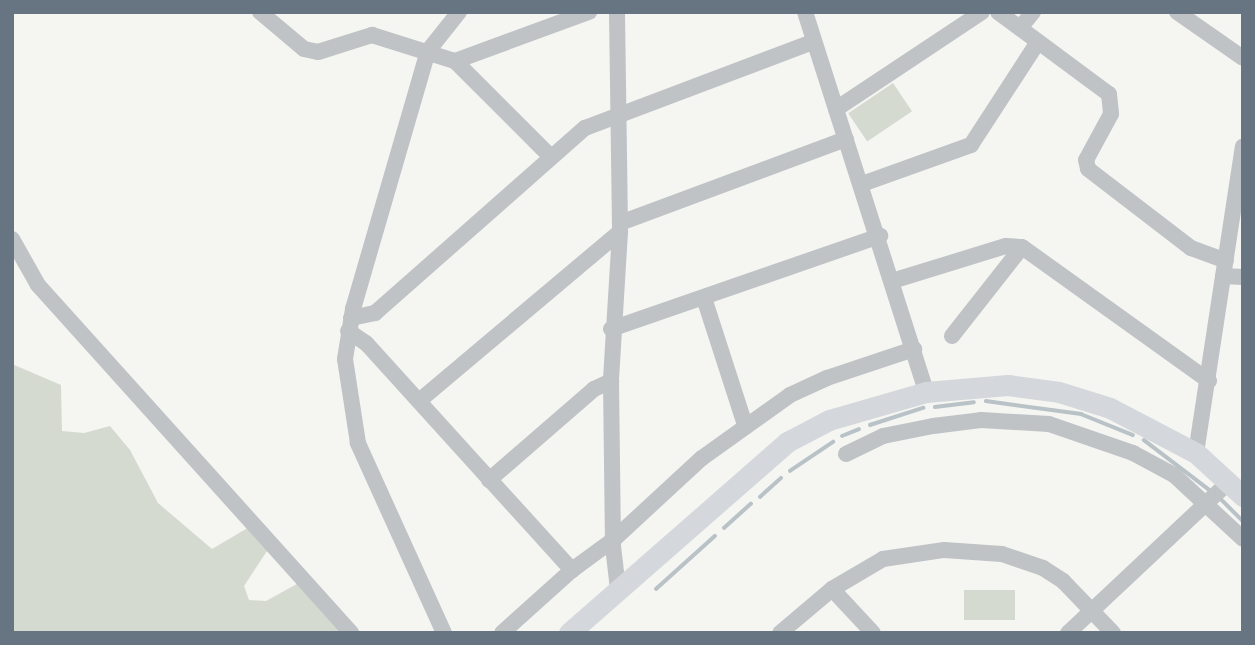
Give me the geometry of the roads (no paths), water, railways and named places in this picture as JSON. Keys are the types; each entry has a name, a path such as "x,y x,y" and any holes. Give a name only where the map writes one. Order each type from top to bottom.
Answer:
{"main road":[{"path":"569,633 616,585 787,442 830,420 926,392 1008,385 1059,392 1110,408 1196,453 1222,494"}],"street":[{"path":"260,12 304,49 317,52 372,36 455,61 550,156"},
{"path":"444,633 358,443 345,359 350,325 428,51 459,12"},
{"path":"455,61 589,12"},
{"path":"616,585 613,543 611,329 620,227 617,12"},
{"path":"804,12 880,236 926,392"},
{"path":"836,109 982,12"},
{"path":"998,12 1109,94 1113,102 1086,160 1088,169 1191,248 1224,269 1243,277"},
{"path":"1020,28 1033,12"},
{"path":"1177,12 1243,58"},
{"path":"350,325 375,313 584,128 620,112 813,42"},
{"path":"862,184 971,145 1038,42"},
{"path":"419,401 620,227 846,139"},
{"path":"1196,453 1243,147"},
{"path":"611,329 880,236"},
{"path":"12,239 38,285 351,633"},
{"path":"892,281 1006,246 1022,247 1209,381"},
{"path":"952,336 1022,247"},
{"path":"704,298 745,425"},
{"path":"350,325 572,570"},
{"path":"502,633 572,570 613,543 745,425 827,378 914,349"},
{"path":"489,480 594,389 611,381"},
{"path":"846,454 883,436 933,426 981,420 1049,424 1133,453 1174,475 1222,494 1243,540"},
{"path":"1068,633 1222,494"},
{"path":"780,633 832,589 883,559 912,551 978,552 1023,559 1043,568 1113,633"},
{"path":"832,589 873,633"}],"waterway":[{"path":"986,401 1081,414 1133,435"},
{"path":"935,407 974,402"},
{"path":"870,425 923,408"},
{"path":"842,436 859,429"},
{"path":"1144,440 1211,491"},
{"path":"790,471 833,442"},
{"path":"760,497 781,478"},
{"path":"1220,498 1243,521"},
{"path":"724,528 751,504"},
{"path":"656,589 715,536"}]}
